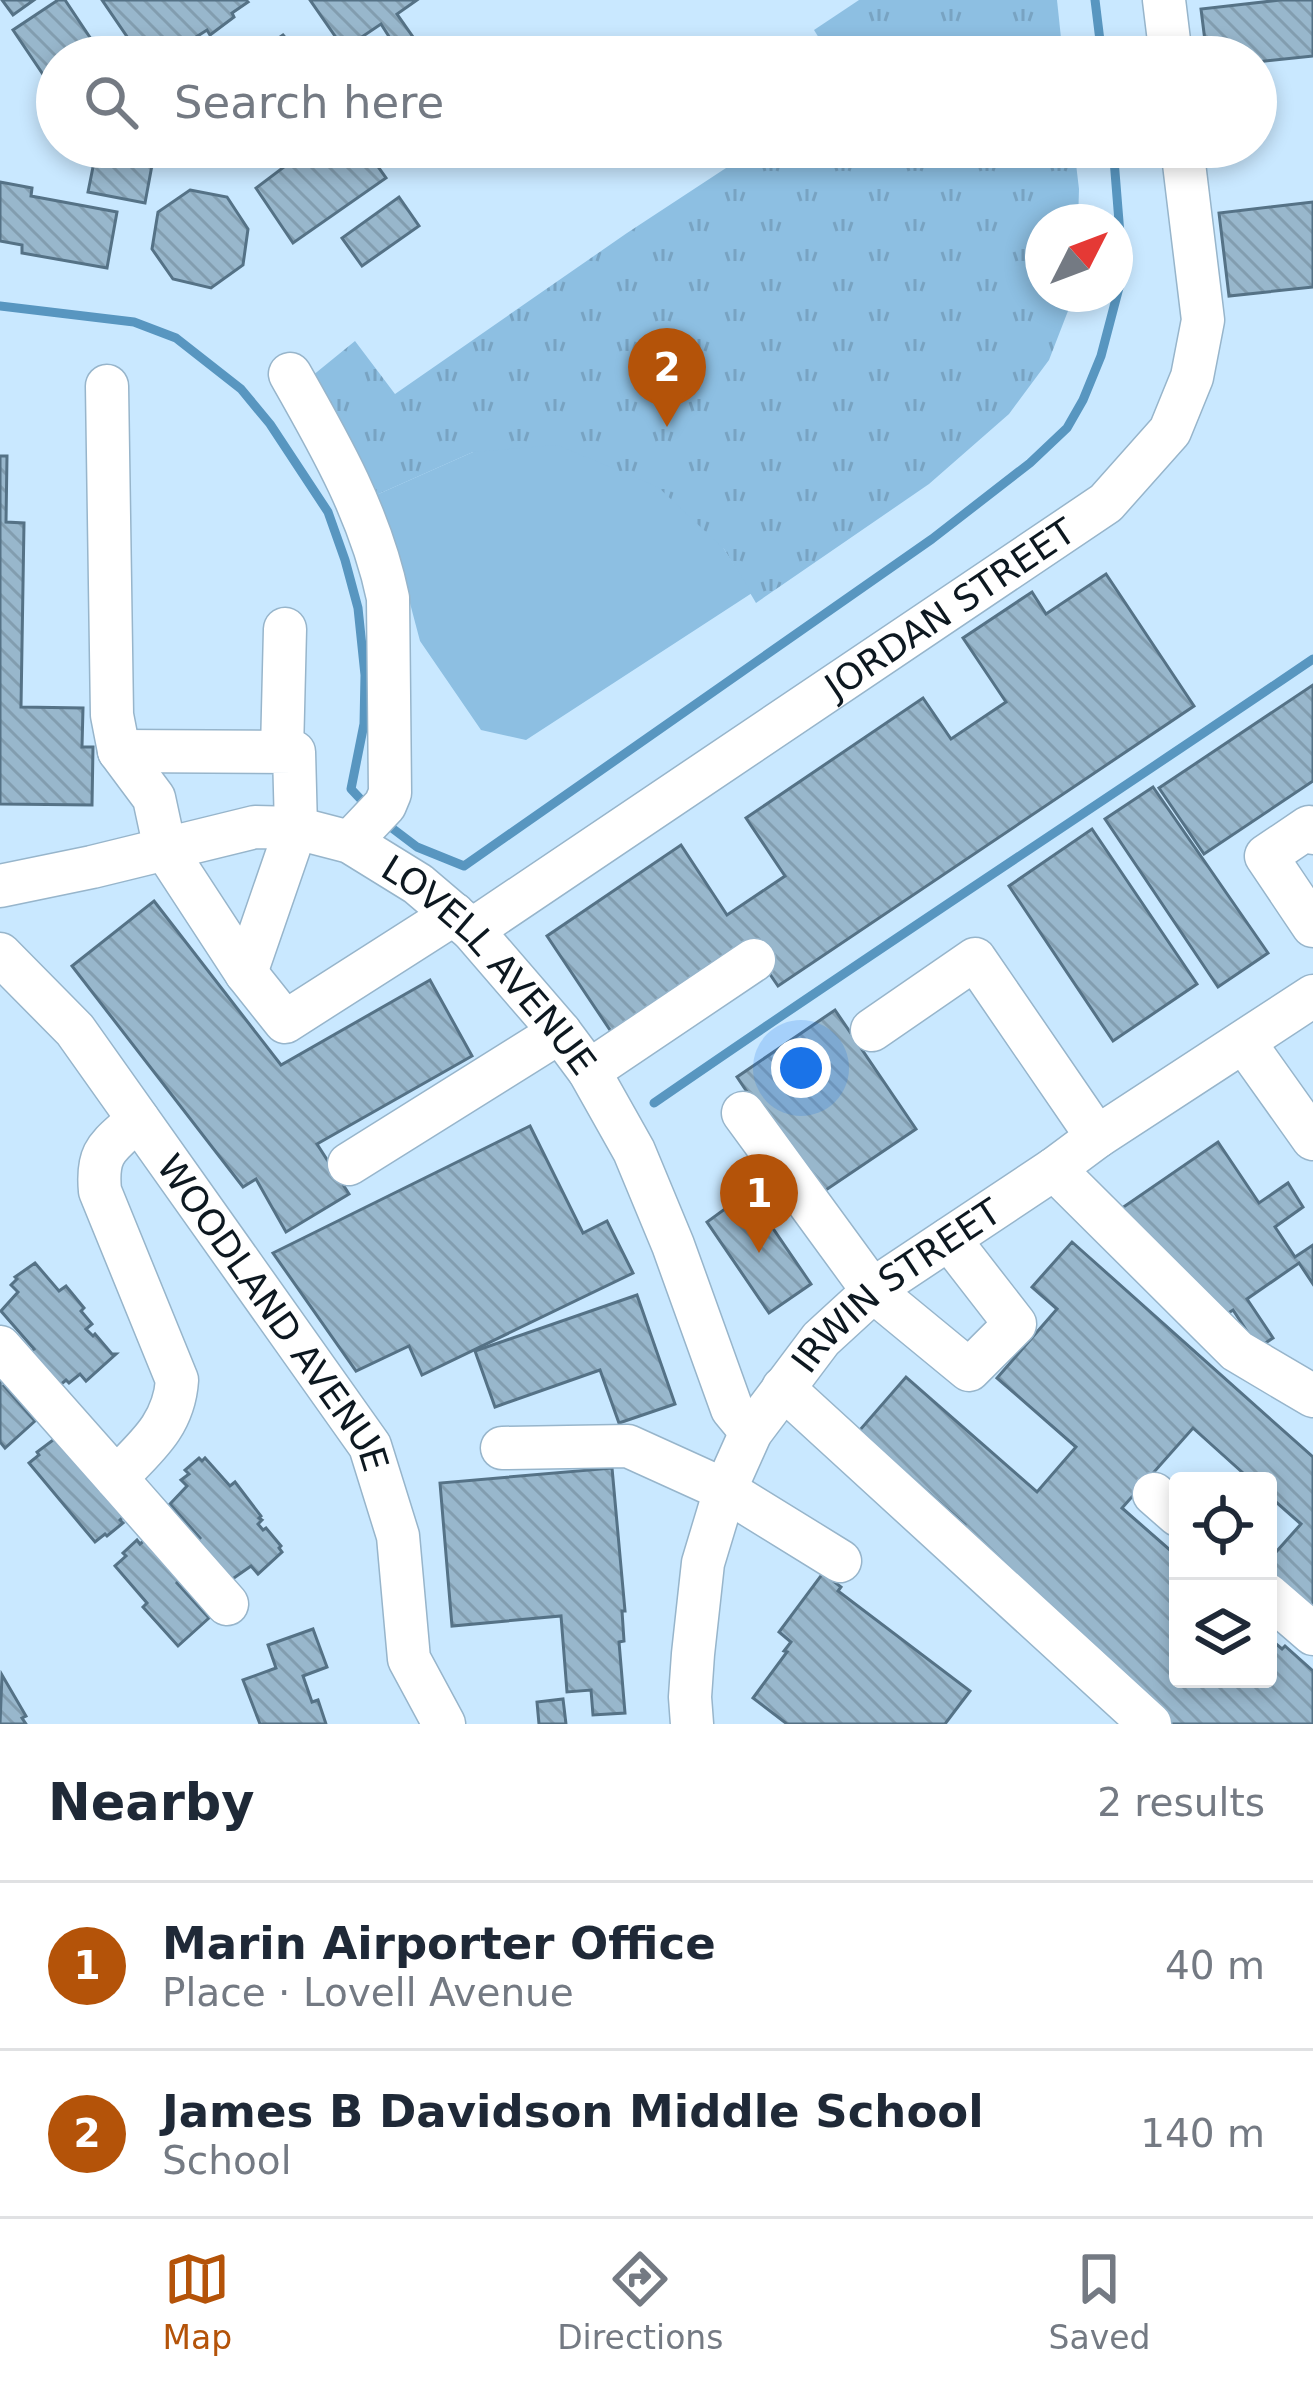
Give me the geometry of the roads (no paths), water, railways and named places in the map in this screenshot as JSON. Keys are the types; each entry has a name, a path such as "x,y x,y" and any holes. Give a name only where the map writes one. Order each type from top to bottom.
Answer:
{"street":[{"path":"1164,0 1168,36"},
{"name":"JORDAN STREET","path":"246,973 285,1022 463,922 1106,502 1169,431 1192,377 1203,320 1185,168"},
{"path":"290,374 335,451 361,508 386,586 390,793 367,824"},
{"path":"107,386 112,715 119,751 154,798 165,849 246,973"},
{"path":"283,752 284,629"},
{"path":"119,751 294,752 296,828 246,973"},
{"name":"LOVELL AVENUE","path":"0,886 255,827 367,824 418,884 463,922 590,1071 634,1151 732,1409 752,1432"},
{"path":"1313,833 1310,827 1266,856 1313,926"},
{"name":"WOODLAND AVENUE","path":"0,954 75,1030 370,1447 398,1536 410,1659 444,1724"},
{"path":"872,1030 976,959 1097,1137"},
{"path":"590,1071 754,960"},
{"name":"IRWIN STREET","path":"692,1724 690,1697 703,1563 725,1490 752,1432 821,1339 873,1291 1313,996"},
{"path":"349,1164 560,1032"},
{"path":"1244,1042 1313,1139"},
{"path":"743,1113 873,1291 969,1370 1015,1324 949,1239"},
{"path":"116,1478 151,1441 176,1400 172,1364 100,1191 98,1168 105,1150 138,1119"},
{"path":"1054,1168 1237,1351 1313,1396"},
{"path":"0,1347 227,1604"},
{"path":"783,1388 1150,1724"},
{"path":"502,1448 628,1446 725,1490 840,1561"},
{"path":"1277,1602 1313,1634"}],"waterway":[{"path":"1095,0 1099,36"},
{"path":"384,822 417,847 464,866 932,539 1030,463 1067,428 1101,356 1121,280 1115,168"},
{"path":"0,306 134,322 176,338 241,389 270,424 328,512 358,608 364,724 351,789 367,806"},
{"path":"654,1103 1313,659"}],"place":[{"name":"James B Davidson Middle School","path":"667,427"},
{"name":"Marin Airporter Office","path":"759,1253"}]}
